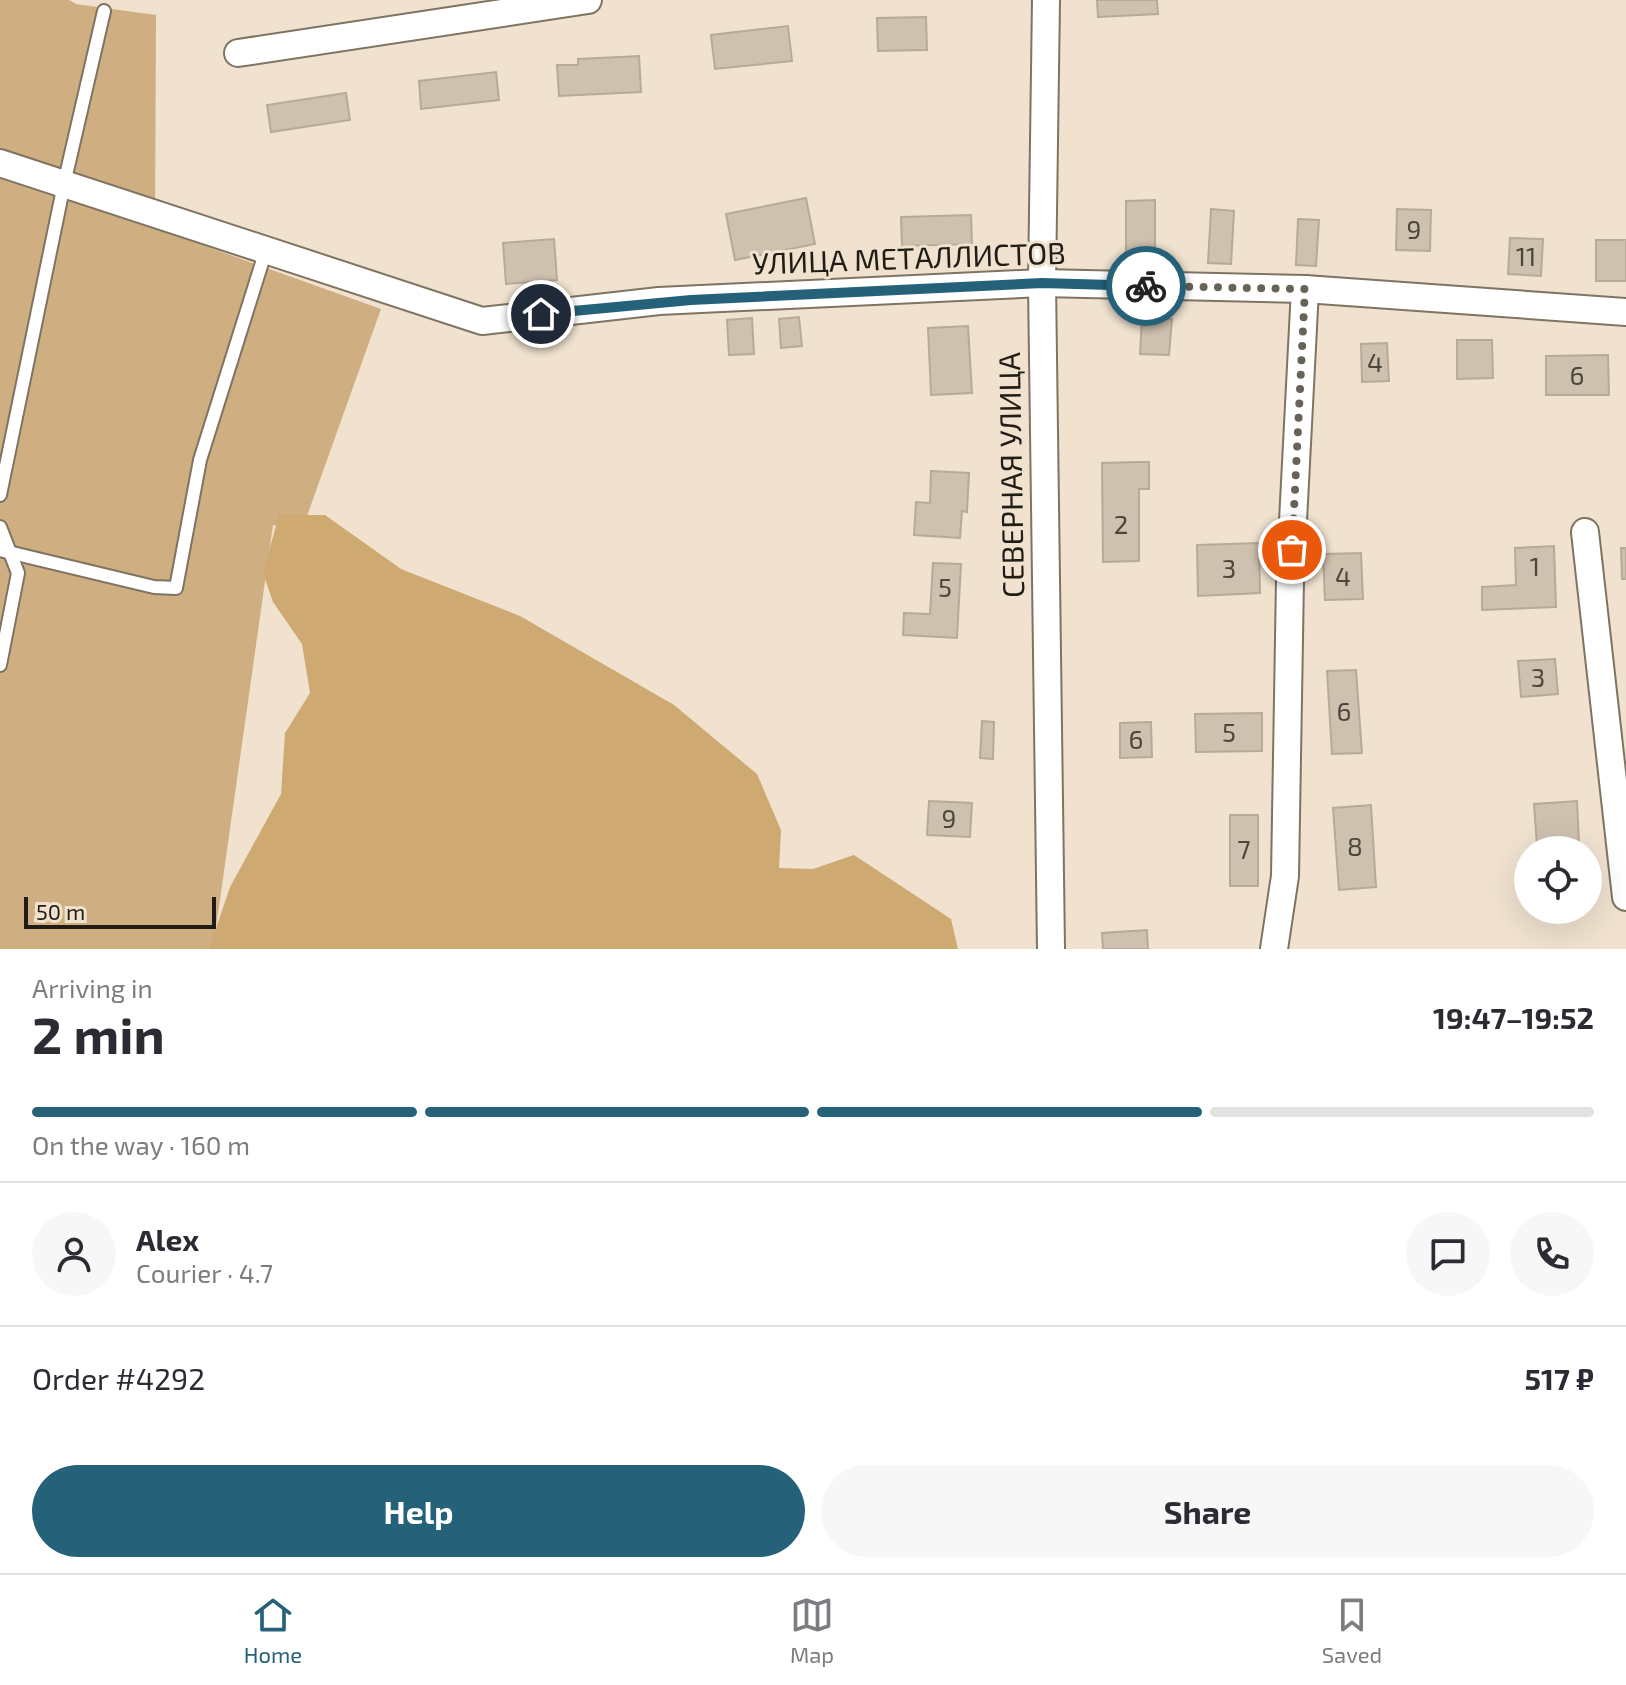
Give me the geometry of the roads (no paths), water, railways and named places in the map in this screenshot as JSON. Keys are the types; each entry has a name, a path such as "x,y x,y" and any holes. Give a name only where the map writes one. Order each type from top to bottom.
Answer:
{"street":[{"path":"238,53 588,0"},
{"name":"СЕВЕРНАЯ УЛИЦА","path":"1046,0 1042,283 1051,949"},
{"path":"0,163 266,250"},
{"name":"УЛИЦА МЕТАЛЛИСТОВ","path":"266,250 482,321 659,301 1042,283 1305,289 1626,312"},
{"path":"1274,949 1285,876 1290,579 1305,289"},
{"path":"1585,532 1626,897"}],"lane":[{"path":"0,495 64,184 104,11"},
{"path":"5,551 154,587 176,588 200,460 266,250"},
{"path":"0,527 5,551 18,573 0,665"}]}
